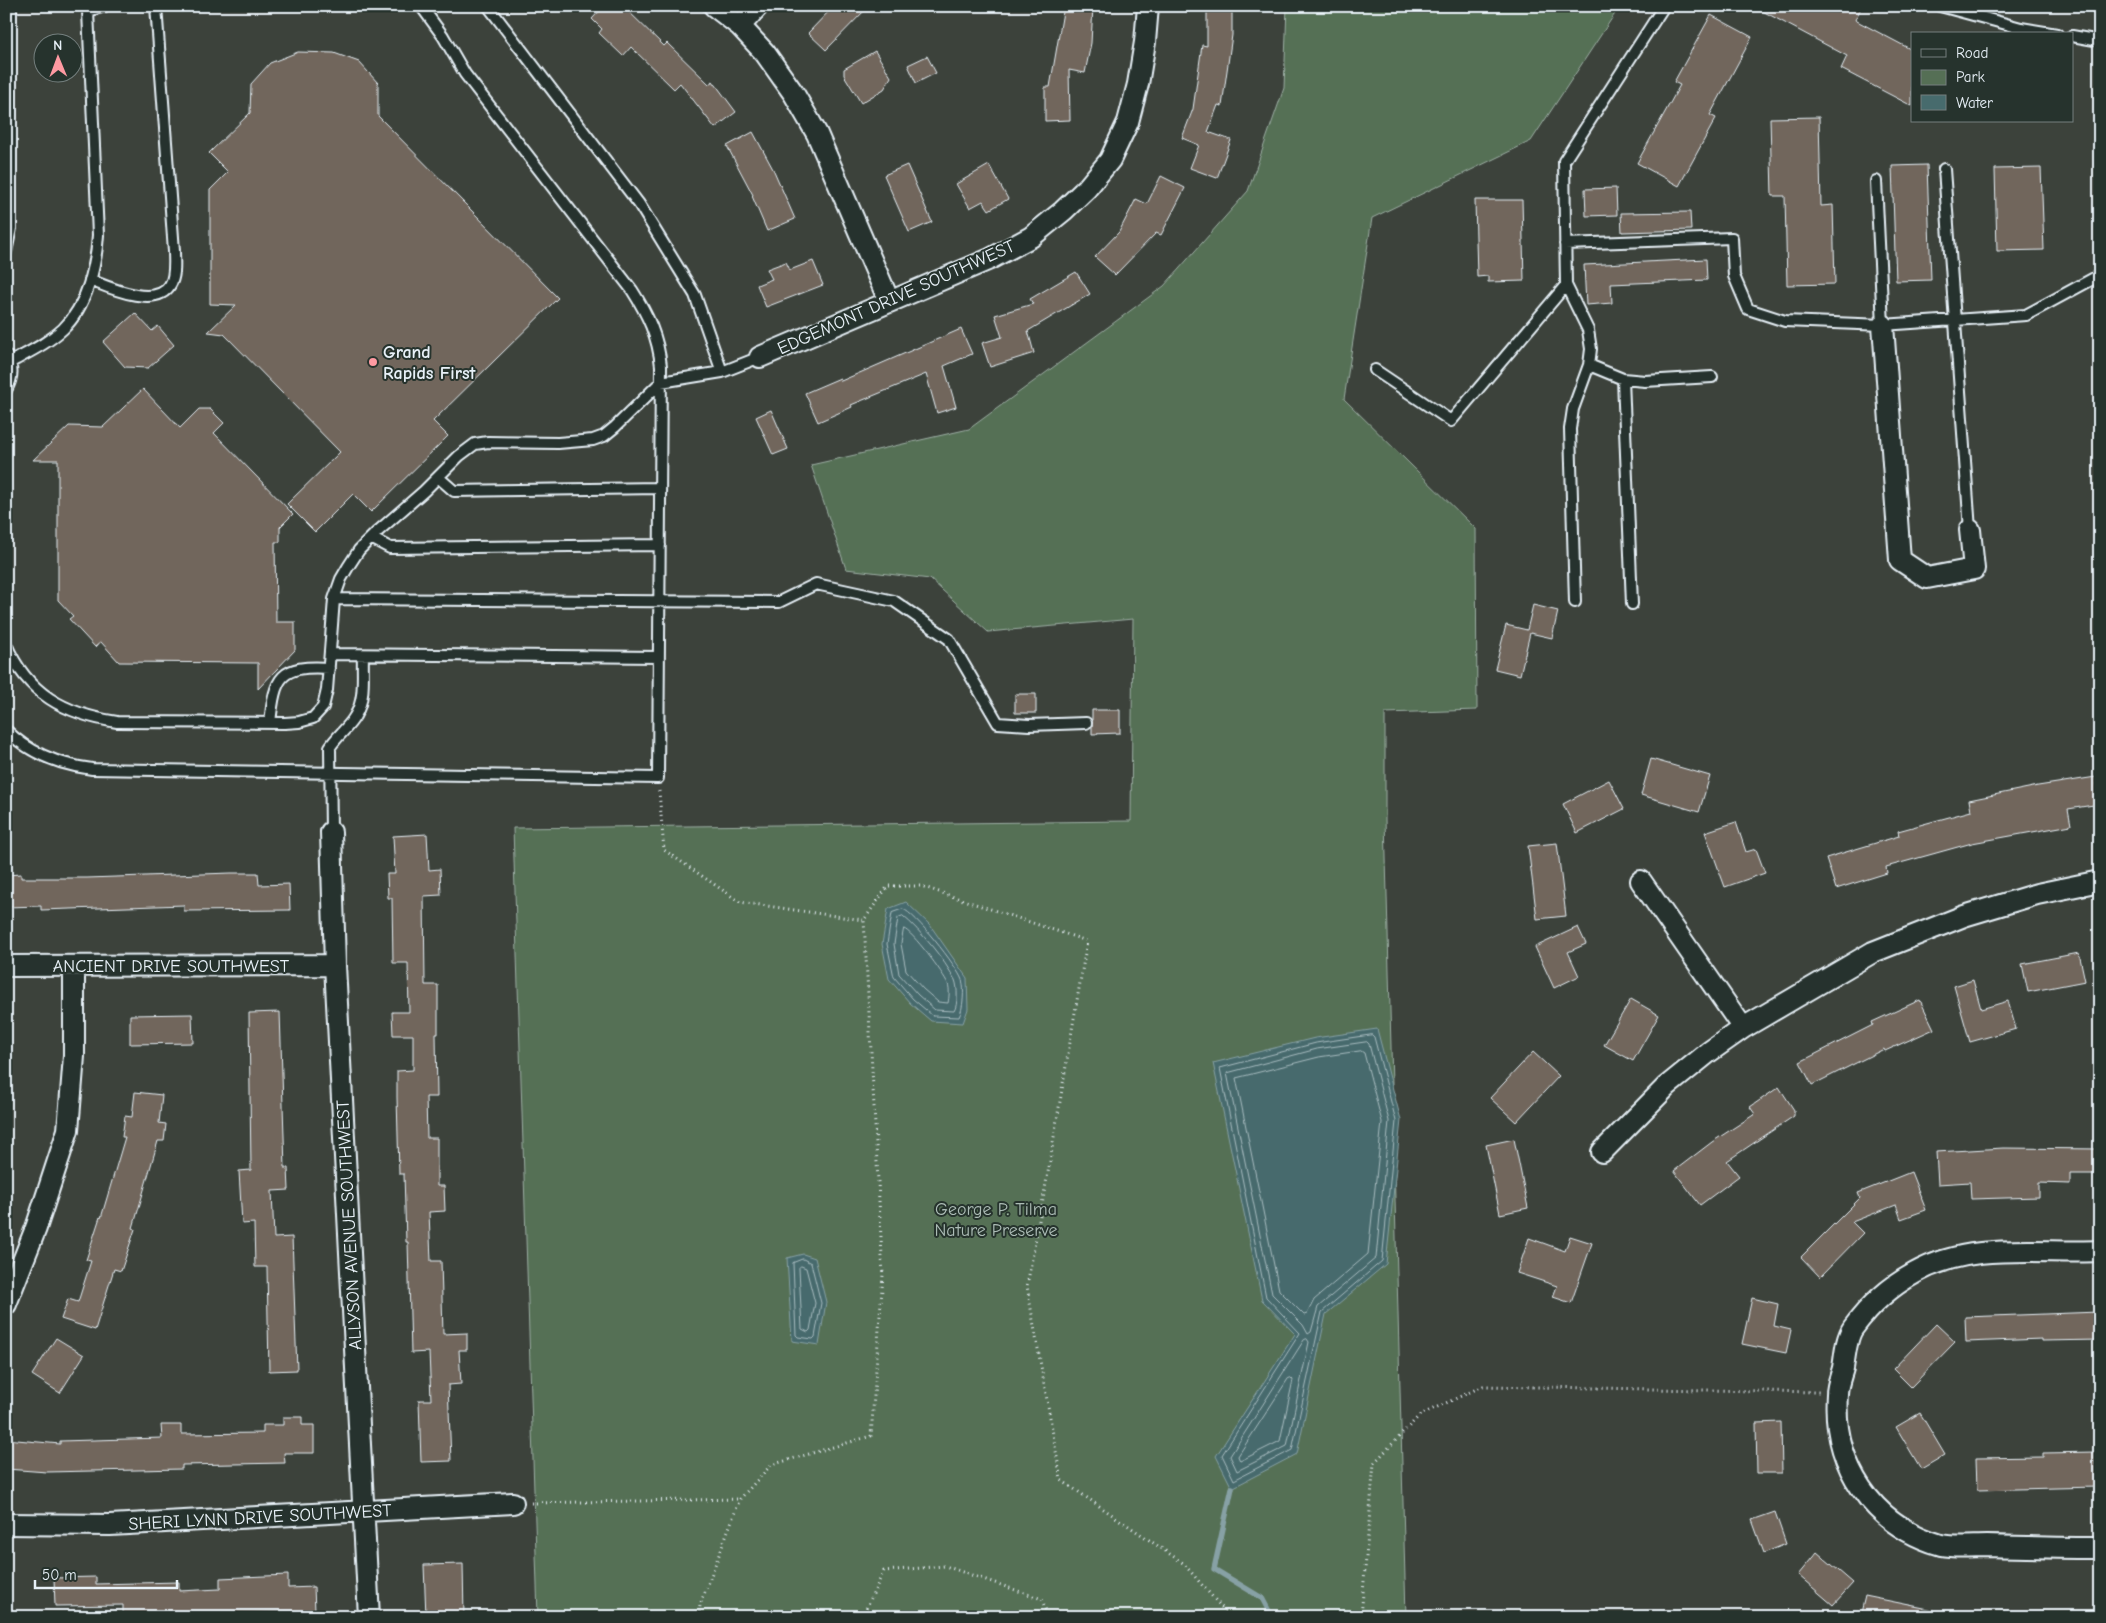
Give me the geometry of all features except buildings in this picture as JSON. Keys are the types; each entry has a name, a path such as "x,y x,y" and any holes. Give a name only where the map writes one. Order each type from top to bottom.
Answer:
{"street":[{"path":"714,6 740,26 765,53 794,94 817,134 889,301"},
{"path":"740,26 758,6"},
{"name":"EDGEMONT DRIVE SOUTHWEST","path":"760,357 990,259 1031,237 1063,212 1087,188 1110,160 1128,122 1138,84 1145,42 1148,6"},
{"path":"1883,325 1900,560 1927,578 1974,569 1970,530"},
{"name":"ALLYSON AVENUE SOUTHWEST","path":"331,832 335,965 369,1617"},
{"path":"1640,881 1743,1028"},
{"path":"1602,1152 1667,1086 1743,1028 1873,952 1964,916 2037,894 2100,881"},
{"name":"ANCIENT DRIVE SOUTHWEST","path":"6,966 335,965"},
{"path":"6,1304 36,1228 68,1130 74,1056 74,966"},
{"path":"2100,1251 1990,1251 1963,1256 1917,1272 1894,1285 1871,1307 1852,1330 1837,1393 1838,1428 1846,1463 1863,1492 1884,1513 1907,1531 1943,1545 2100,1548"},
{"name":"SHERI LYNN DRIVE SOUTHWEST","path":"6,1524 110,1525 513,1503"}],"lane":[{"path":"6,252 11,228 11,6"},
{"path":"6,390 11,382 9,359 45,343 65,327 80,305 90,280 98,235 88,8 105,6"},
{"path":"90,280 131,295 151,295 160,293 168,288 173,277 174,251 156,6"},
{"path":"6,730 27,746 63,764 92,769 658,778 661,382 660,354 656,334 637,298 465,74 443,36 421,6"},
{"path":"488,6 639,204 695,295 722,372"},
{"path":"1576,602 1570,429 1573,409 1589,365 1591,348 1588,330 1566,286 1564,160 1664,6"},
{"path":"1940,6 2021,28 2045,32"},
{"path":"2074,36 2100,41"},
{"path":"1944,169 1970,530"},
{"path":"1876,181 1883,325"},
{"path":"1566,244 1732,238 1734,276 1748,309 1785,321 1883,325 2026,315 2100,275"},
{"path":"1375,370 1451,421 1566,286"},
{"path":"6,644 21,673 38,690 71,711 91,718 116,722 270,723 300,722 313,718 323,707 329,668 334,599 341,579 360,550 371,538 459,456 474,444 488,442 558,443 594,440 604,436 615,427 661,382 722,372 760,357"},
{"path":"1589,365 1623,379 1645,381 1712,377"},
{"path":"1623,379 1632,604"},
{"path":"438,477 454,490 660,488"},
{"path":"371,538 390,548 660,545"},
{"path":"334,599 779,602 816,584 894,601 949,639 998,723 1029,725 1086,722"},
{"path":"330,654 659,657"},
{"path":"331,832 330,746 354,718 362,700 363,655"},
{"path":"270,723 275,689 286,672 304,666 329,668"}],"path":[{"path":"658,778 664,850 740,902 864,920"},
{"path":"699,1617 700,1605 740,1499 771,1465 871,1436 883,1275 864,920 888,886 921,886 1087,942 1027,1286 1061,1480 1183,1563 1230,1617"},
{"path":"1361,1617 1374,1463 1420,1415 1483,1386 1837,1393"},
{"path":"513,1503 740,1499"},
{"path":"862,1617 884,1571 945,1566 1042,1599 1048,1617"}],"green space":[{"name":"George P. Tilma Nature Preserve","path":"1287,6 1620,6 1531,141 1372,218 1344,399 1476,529 1477,710 1385,713 1385,819 1406,1617 538,1617 513,828 1131,821 1133,619 988,632 930,579 846,569 811,465 969,429 1164,286 1248,191 1284,88"}],"water":[{"path":"906,902 930,925 967,978 968,1009 963,1023 931,1021 910,1003 889,979 882,944 888,909"},
{"path":"1377,1029 1401,1120 1386,1264 1326,1314 1297,1454 1232,1488 1216,1456 1295,1334 1262,1300 1213,1063 1315,1038"},
{"path":"803,1254 815,1258 826,1302 819,1345 792,1341 787,1258"}],"waterway":[{"path":"1232,1488 1214,1569 1262,1598 1272,1617"}],"place":[{"name":"Grand Rapids First","path":"373,362"}]}
